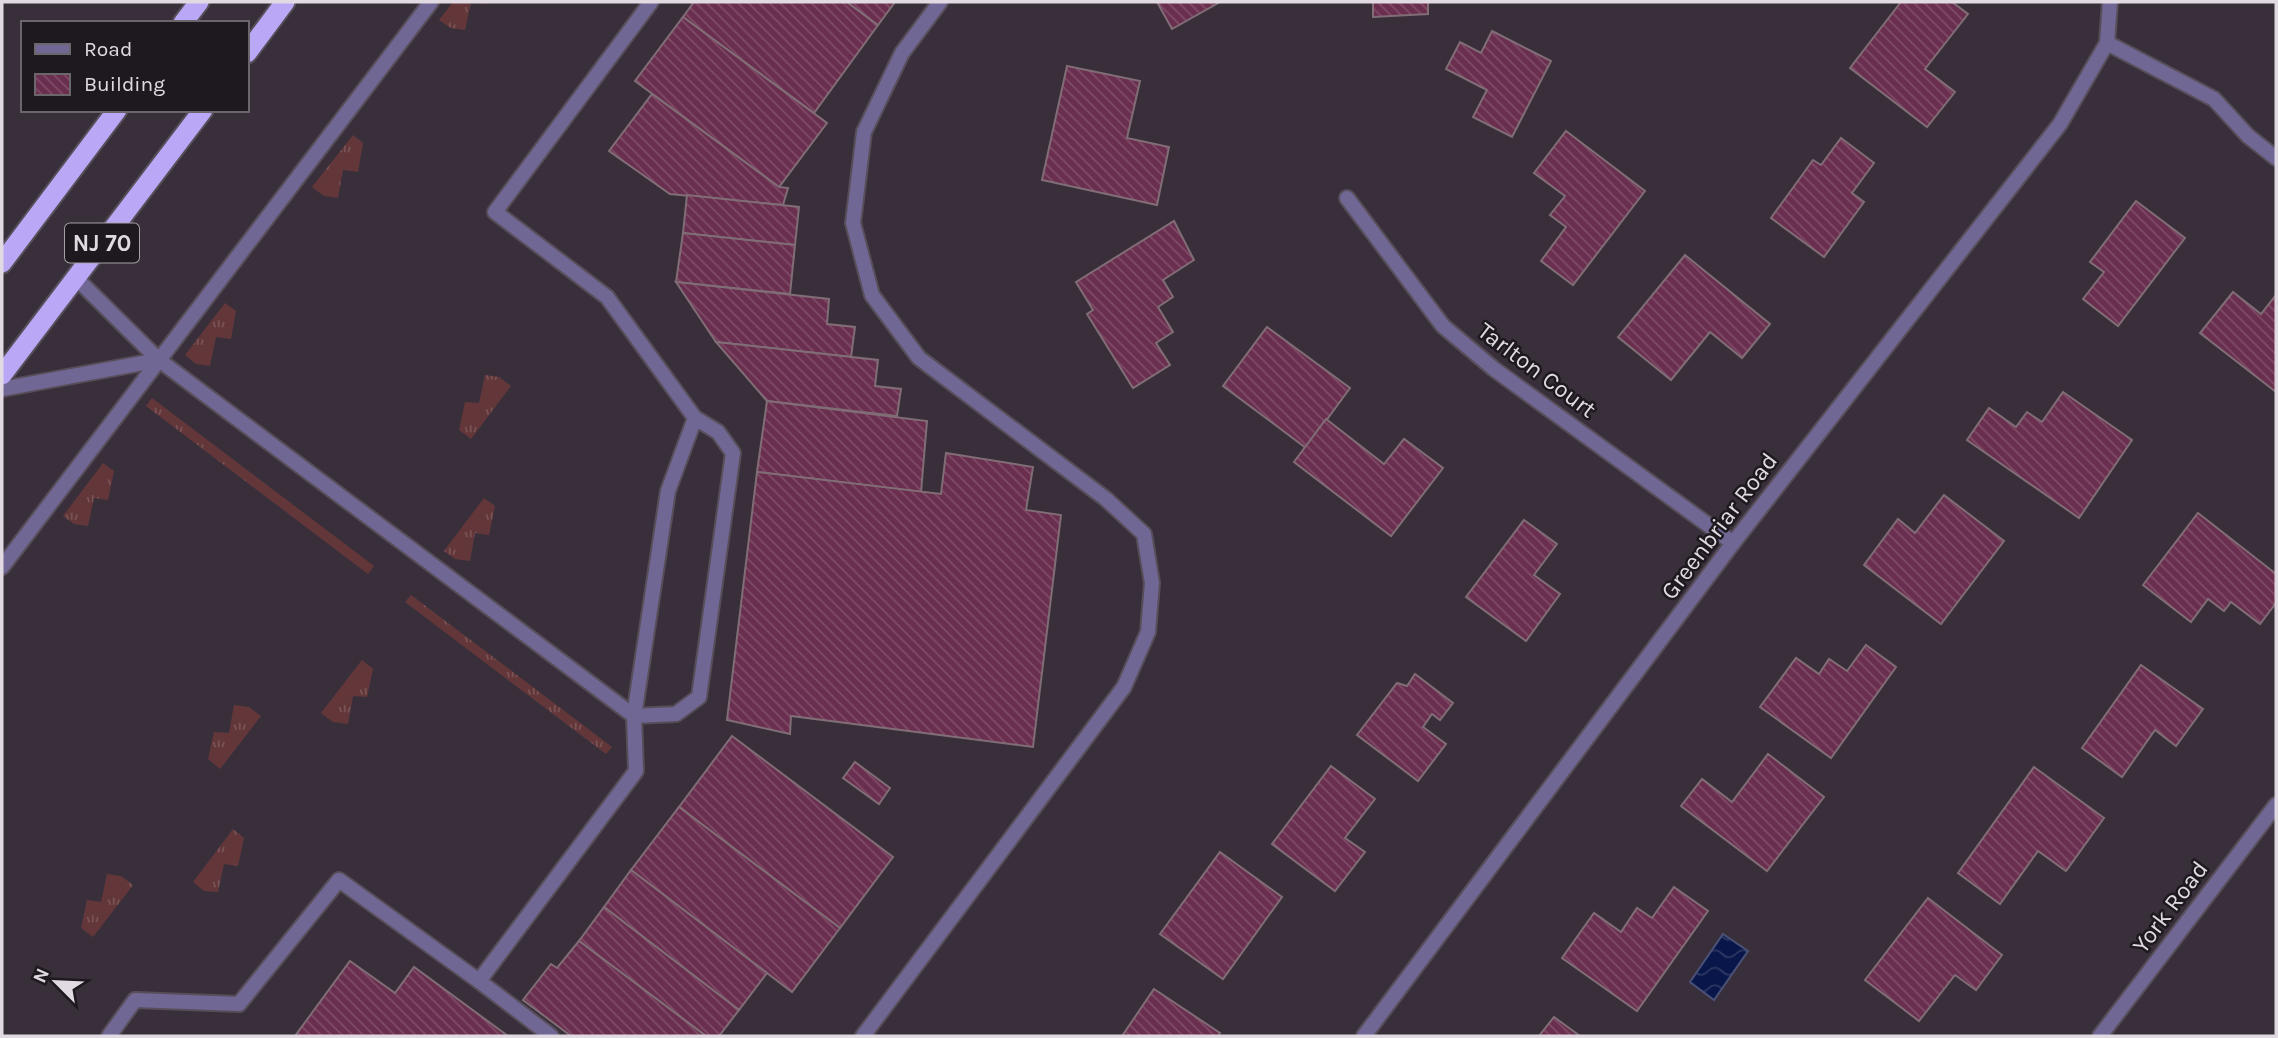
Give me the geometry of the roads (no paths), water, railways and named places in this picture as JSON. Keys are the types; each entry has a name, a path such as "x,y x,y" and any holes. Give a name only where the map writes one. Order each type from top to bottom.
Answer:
{"highway":[{"path":"185,21 199,2"},
{"path":"248,51 285,2"},
{"name":"NJ 70","path":"2,263 115,112"},
{"name":"NJ 70","path":"2,375 201,112"}],"street":[{"path":"2,567 430,2"},
{"path":"76,278 159,360 634,716 676,714 699,697 733,453 718,432 695,418 607,298 495,212 651,2"},
{"path":"863,1036 1124,687 1148,632 1150,616 1152,583 1144,534 1106,499 919,358 872,295 853,223 864,132 902,52 940,2"},
{"path":"2110,2 2107,43 2214,99 2248,136 2276,158"},
{"name":"Greenbriar Road","path":"1364,1036 1733,543 2060,124 2107,43"},
{"name":"Tarlton Court","path":"1347,198 1443,327 1494,369 1733,543"},
{"path":"2,389 159,360"},
{"path":"479,981 636,771 634,716 668,491 695,418"},
{"name":"York Road","path":"2100,1036 2276,805"},
{"path":"109,1036 135,1000 239,1004 339,880 551,1036"}],"water":[{"path":"1723,934 1748,951 1714,1000 1690,982"}]}
